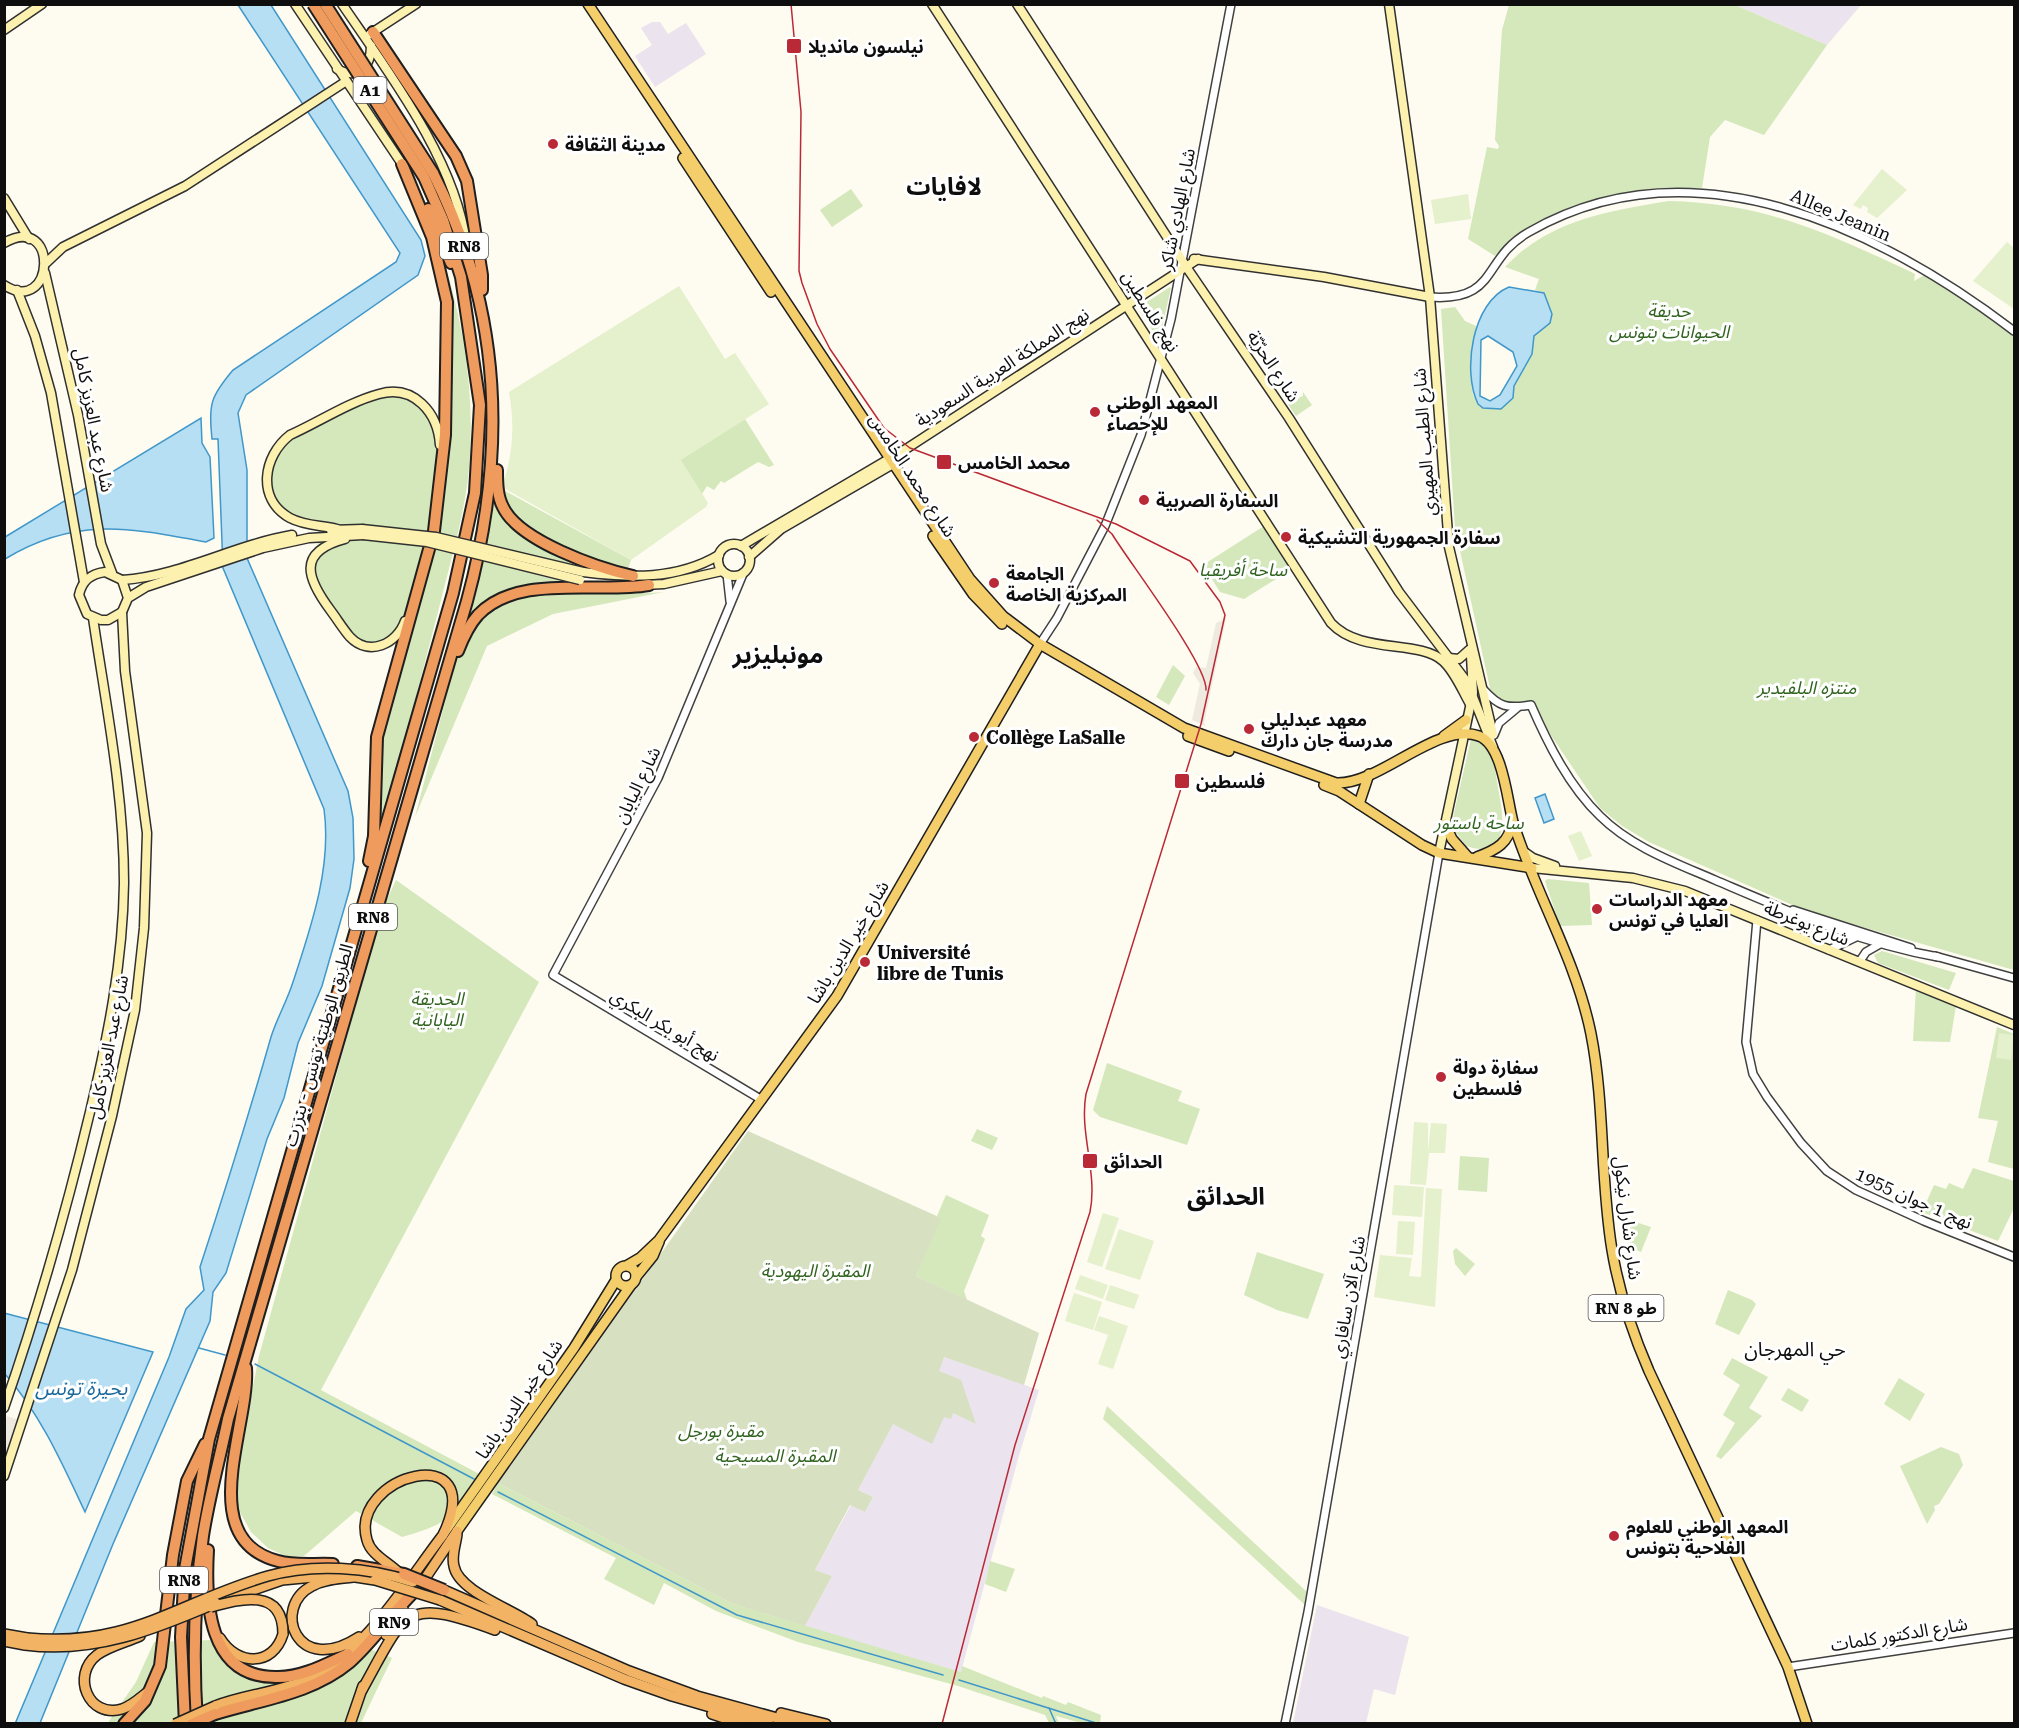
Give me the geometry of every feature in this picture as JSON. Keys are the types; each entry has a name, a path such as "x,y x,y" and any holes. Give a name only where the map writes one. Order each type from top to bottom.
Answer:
{"highway":[{"name":"A1","path":"313,4 429,175"},
{"name":"A1","path":"325,4 429,175"},
{"path":"369,35 456,156 464,172 482,275 480,303"},
{"path":"402,164 433,219 467,307"},
{"path":"364,902 374,836 377,737 434,531 442,467 448,340 447,302 432,237 402,164"},
{"name":"الطريق الوطنية تونس - بنزرت","path":"196,1724 195,1608 204,1533 228,1419 473,577 490,486 494,438 491,370 480,303 467,254 429,175"},
{"name":"الطريق الوطنية تونس - بنزرت","path":"185,1724 181,1637 185,1569 209,1439 456,582 475,493 480,405 467,307 455,254 429,175"},
{"path":"494,438 500,498 503,507 515,523 581,561 633,576"},
{"path":"442,684 472,621 484,609 506,596 532,590 649,585"},
{"path":"245,1359 246,1393 230,1496 234,1523 242,1538 262,1555 278,1561 357,1566 401,1573"},
{"path":"124,1724 137,1711 151,1690 163,1654 173,1555 187,1481 193,1463 209,1439"},
{"path":"443,1534 450,1519 453,1498 450,1489 435,1476 426,1473 411,1476 383,1494 368,1514 367,1540 374,1552 401,1573 563,1653 624,1680 826,1724"},
{"path":"210,1506 206,1579 207,1612 219,1646 230,1659 241,1669 263,1677 295,1675 321,1667 348,1654"},
{"path":"457,1531 453,1560 459,1580 472,1590 524,1618 544,1634"},
{"name":"RN9","path":"350,1724 381,1644 457,1531"},
{"name":"RN9","path":"175,1724 309,1679 348,1654 443,1534"},
{"path":"4,1641 70,1640 116,1634 158,1620 249,1583 290,1571 365,1571 442,1595 544,1634 673,1692 769,1724"},
{"path":"207,1612 251,1589 282,1580 310,1576 353,1576 442,1595"},
{"path":"353,1576 318,1583 300,1595 292,1611 296,1634 311,1648 328,1651 345,1646 368,1631"},
{"name":"RN9","path":"192,1724 215,1710 296,1691 328,1678 357,1655 418,1588"},
{"path":"4,1634 26,1641 68,1647 100,1644 207,1612 234,1600 256,1598 274,1607 280,1616 283,1634 275,1650 268,1656 249,1660 239,1657 223,1643 207,1612"},
{"path":"362,1690 397,1630 406,1620 422,1612 435,1611 457,1616 563,1653"},
{"path":"151,1690 129,1707 117,1710 99,1707 89,1698 84,1679 92,1659 104,1651 159,1627"},
{"path":"195,1676 205,1724"},
{"path":"673,1692 704,1712 799,1724"}],"main road":[{"path":"4,30 42,4"},
{"path":"295,4 336,69 402,164"},
{"path":"336,69 347,73 361,70 370,60 369,35 342,4"},
{"path":"369,35 416,4"},
{"name":"شارع محمد الخامس","path":"581,4 889,462"},
{"name":"شارع محمد الخامس","path":"588,4 973,594 998,621 1197,735 1336,783 1349,782 1369,774 1437,742"},
{"name":"نهج فلسطين","path":"932,4 1331,623 1343,635 1431,655"},
{"name":"شارع الحرّيّة","path":"1017,4 1181,258 1184,270 1289,418 1398,592 1473,693 1494,750"},
{"name":"شارع الطيب المهيري","path":"1389,4 1430,297 1449,547 1464,614 1469,624 1512,820 1532,868"},
{"path":"370,46 420,125 444,169 461,216 467,254"},
{"path":"46,263 63,247 185,186 345,82"},
{"path":"4,198 29,239 43,250 46,263"},
{"path":"4,243 13,238 29,239"},
{"path":"1181,258 1430,297"},
{"name":"نهج المملكة العربية السعودية","path":"749,556 781,529 889,462 1198,259"},
{"name":"شارع عبد العزيز كامل","path":"46,263 45,273 78,415 101,544 112,573"},
{"path":"4,285 17,290 33,287 45,273"},
{"name":"شارع عبد العزيز كامل","path":"17,290 35,336 51,393 84,582"},
{"path":"442,467 438,428 431,412 417,399 399,393 373,396 291,435 275,450 268,464 267,483 271,498 291,519 337,529 427,542 582,576 649,585 724,573 735,576 743,574 749,565 749,556 741,546"},
{"name":"نهج المملكة العربية السعودية","path":"582,576 633,576 680,572 719,555 726,547 741,546 889,462"},
{"path":"122,580 151,577 262,545 337,529"},
{"path":"361,533 336,542 320,551 313,560 309,574 316,590 351,638 372,647 390,642 403,628 416,590"},
{"path":"262,545 361,533"},
{"path":"719,555 718,564 724,573"},
{"path":"128,598 122,580 112,573 97,573 84,582 80,602 93,618 108,620 122,612 128,598 154,584 204,563"},
{"name":"شارع عبد العزيز كامل","path":"4,1476 57,1317 88,1211 128,1051 142,964 147,833 125,671 122,612"},
{"path":"1464,614 1473,693 1439,853 1532,868"},
{"name":"شارع عبد العزيز كامل","path":"5,1407 68,1204 114,1001 123,922 123,850 120,807 93,618"},
{"name":"شارع محمد الخامس","path":"1040,644 1196,741 1335,789 1439,853"},
{"name":"شارع خير الدين باشا","path":"628,1265 640,1258 659,1240 825,1013 860,957 1040,644"},
{"path":"1438,644 1437,649 1431,655 1446,665 1470,704"},
{"path":"1449,658 1463,657 1469,650"},
{"path":"1437,742 1466,720"},
{"path":"1437,742 1463,734 1482,737 1494,750 1501,770"},
{"path":"1359,804 1369,774"},
{"path":"1471,857 1502,846 1512,828 1512,820"},
{"path":"1445,824 1452,839 1471,857"},
{"name":"شارع يوغرطة","path":"1524,850 1539,861 1582,872"},
{"name":"شارع يوغرطة","path":"1532,868 1582,872 1667,886 1860,961 2014,1025"},
{"name":"شارع شارل نيكول","path":"1532,868 1569,960 1591,1034 1612,1248 1630,1324 1648,1371 1788,1667 1807,1724"},
{"name":"شارع خير الدين باشا","path":"457,1531 653,1256 659,1240"},
{"path":"628,1265 634,1269 634,1281 622,1285 616,1280 618,1269 628,1265"},
{"name":"شارع خير الدين باشا","path":"443,1534 574,1348 616,1280"}],"street":[{"name":"شارع الهادي شاكر","path":"1181,258 1231,4"},
{"name":"Allee Jeanin","path":"1430,297 1465,295 1484,284 1499,259 1517,240 1560,217 1608,202 1649,195 1735,196 1777,204 1807,214 1869,242 1937,276 2014,331"},
{"name":"شارع الهادي شاكر","path":"1040,644 1057,618 1105,526 1141,435 1184,270"},
{"name":"شارع اليابان","path":"724,573 730,601"},
{"name":"شارع اليابان","path":"553,975 658,778 686,716 730,601 743,574"},
{"path":"1483,689 1498,704 1517,707 1531,705 1550,744 1579,792 1600,817 1651,851 1773,905 1855,937 1938,957"},
{"path":"1494,735 1499,723 1517,707"},
{"name":"شارع آلان سافاري","path":"1285,1724 1308,1611 1439,853"},
{"path":"1436,875 1450,854"},
{"path":"1773,905 1938,957 2014,978"},
{"name":"نهج 1 جوان 1955","path":"1756,920 1746,1042 1748,1058 1753,1074 1767,1097 1801,1143 1827,1170 1856,1190 1924,1221 2014,1257"},
{"path":"1829,950 1866,934"},
{"path":"1860,961 1866,952 1888,941"},
{"name":"نهج أبو بكر البكري","path":"553,975 762,1100"},
{"name":"شارع الدكتور كلمات","path":"1788,1667 2014,1633"}],"shaded area":[{"path":"1735,5 1861,5 1827,45"},
{"path":"652,22 660,22 668,34 686,23 706,54 655,87 635,56 652,45 641,28"},
{"path":"1226,618 1204,723 1206,726 1192,720 1200,684 1193,673 1196,667 1206,668 1216,623"},
{"path":"944,1357 1039,1390 1018,1459 961,1672 805,1626 832,1576 815,1570 851,1505 865,1512 873,1497 858,1490 893,1423 944,1417 953,1413 975,1423 938,1371"},
{"path":"7,1416 19,1420 5,1464 5,1424"},
{"path":"1317,1605 1409,1637 1395,1695 1374,1689 1366,1723 1293,1723"}],"green space":[{"path":"1509,5 1735,5 1827,45 1764,135 1725,120 1710,137 1702,188 1644,190 1591,200 1541,221 1518,236 1495,256 1468,239 1487,147 1498,149 1499,146 1495,140 1502,30"},
{"path":"1882,169 1907,190 1877,218 1867,212 1868,208 1863,205 1861,209 1853,205"},
{"path":"851,189 863,206 832,227 820,210"},
{"path":"1468,194 1471,219 1435,224 1431,200"},
{"name":"منتزه البلفيدير","path":"1669,201 1734,207 1793,222 1821,232 1915,274 1914,281 1926,274 1956,292 2014,334 2014,970 1806,911 1649,842 1622,826 1600,808 1546,728 1534,700 1511,706 1491,693 1455,528 1441,309 1455,307 1465,321 1476,326 1471,370 1473,393 1476,401 1482,407 1501,409 1513,398 1514,386 1532,354 1534,335 1545,327 1552,314 1544,293 1535,290 1539,279 1505,267 1522,251 1560,228 1602,214"},
{"path":"2007,242 2014,248 2014,309 1973,281"},
{"path":"441,252 455,301 465,351 471,427 469,472 454,548 385,820 372,833 372,774 401,640 392,647 371,652 349,640 308,580 306,562 319,542 318,530 294,522 282,513 277,507 264,476 268,458 277,444 375,394 407,392 441,428 444,329 440,285"},
{"path":"679,286 725,359 735,353 769,404 681,460 708,503 706,507 631,560 502,487 509,463 512,440 509,392"},
{"path":"1171,288 1159,340 1139,307"},
{"path":"1303,392 1312,405 1296,416 1287,403 1303,396"},
{"path":"745,419 774,465 769,467 758,462 724,483 721,481 714,490 707,486 702,494 680,460"},
{"path":"496,486 631,560 628,569 596,570 485,548"},
{"name":"ساحة أفريقيا","path":"1264,526 1292,569 1244,599 1220,592 1203,565"},
{"path":"482,560 595,588 618,592 664,592 553,614 487,646 415,817"},
{"path":"1173,665 1185,676 1169,705 1156,697"},
{"name":"ساحة باستور","path":"1471,739 1482,743 1490,752 1502,810 1501,832 1498,841 1491,847 1481,849 1466,846 1451,826"},
{"path":"1581,831 1592,856 1579,861 1568,836"},
{"path":"1548,879 1589,883 1592,925 1560,926 1545,881"},
{"name":"الحديقة اليابانية","path":"396,880 539,982 321,1390 483,1476 458,1509 442,1522 431,1527 402,1537 356,1511 304,1556 288,1557 268,1548 251,1532 231,1496 259,1356 382,910"},
{"path":"1882,951 1956,973 1949,990 1878,963 1874,955"},
{"path":"1916,988 1956,1006 1950,1042 1913,1041"},
{"path":"1997,1027 2014,1034 2014,1169 1988,1162 1998,1121 1978,1118"},
{"path":"1999,1033 2014,1035 2011,1060 1996,1058"},
{"path":"1107,1063 1182,1091 1178,1101 1200,1109 1187,1145 1100,1117 1093,1110"},
{"path":"1414,1122 1428,1123 1428,1152 1431,1123 1447,1124 1445,1153 1429,1153 1426,1185 1410,1184"},
{"path":"977,1129 998,1138 992,1150 971,1141"},
{"name":"مقبرة بورجل","path":"748,1131 941,1218 916,1276 1039,1333 1024,1385 944,1357 939,1371 961,1380 976,1424 953,1413 951,1419 944,1417 932,1444 893,1424 858,1490 873,1497 865,1512 850,1505 815,1570 832,1576 805,1626 733,1604 498,1483"},
{"path":"1460,1156 1489,1158 1487,1192 1458,1190"},
{"path":"1973,1168 2014,1181 2014,1208 1998,1241 1922,1212 1934,1185 1946,1189 1949,1183 1963,1189"},
{"path":"1394,1185 1424,1187 1422,1217 1392,1215"},
{"path":"1426,1188 1442,1189 1435,1307 1374,1297 1380,1255 1412,1258 1409,1276 1421,1277"},
{"path":"946,1195 989,1215 981,1236 985,1239 964,1291 967,1300 916,1276 940,1218 937,1216"},
{"path":"1103,1213 1119,1218 1102,1267 1087,1262"},
{"path":"1629,1220 1651,1227 1641,1252 1631,1248 1624,1239"},
{"path":"1398,1221 1415,1222 1413,1255 1396,1254"},
{"path":"1119,1229 1154,1241 1140,1280 1105,1269"},
{"path":"1456,1248 1475,1264 1465,1276 1455,1264 1453,1251"},
{"path":"1257,1252 1324,1274 1308,1319 1277,1310 1244,1295"},
{"path":"1080,1275 1108,1285 1103,1299 1075,1289"},
{"path":"1110,1285 1139,1295 1134,1309 1105,1300"},
{"path":"1728,1290 1756,1304 1739,1335 1715,1324"},
{"path":"1074,1293 1102,1302 1093,1330 1065,1321"},
{"path":"1099,1316 1128,1326 1113,1369 1098,1364 1108,1335 1094,1330"},
{"path":"1732,1358 1768,1377 1749,1408 1762,1416 1721,1459 1716,1456 1735,1423 1723,1415 1740,1385 1723,1374"},
{"path":"1899,1378 1925,1394 1910,1421 1884,1404"},
{"path":"1788,1388 1809,1400 1802,1412 1781,1400"},
{"path":"1107,1406 1307,1592 1305,1605 1103,1419"},
{"path":"1941,1447 1959,1454 1963,1465 1939,1504 1934,1506 1935,1510 1927,1524 1900,1466"},
{"path":"498,1483 733,1604 961,1672 962,1666 1042,1698 1043,1696 1066,1705 1068,1702 1101,1715 1100,1723 1081,1723 1056,1716 1059,1723 1049,1723 1045,1715 958,1686 798,1642 716,1611 664,1583 654,1605 604,1579 616,1558 492,1494"},
{"path":"990,1561 1015,1569 1006,1592 985,1584"},
{"path":"213,1640 238,1670 297,1679 372,1650 392,1658 361,1723 107,1724 136,1682 154,1642"}],"water":[{"path":"238,5 271,5 421,240 425,256 418,275 246,395 238,413 247,470 247,558 348,791 353,818 354,859 350,888 322,986 298,1043 284,1098 267,1139 226,1273 213,1292 210,1321 113,1544 40,1723 15,1724 169,1357 186,1309 204,1290 200,1267 271,1037 291,989 307,940 318,897 325,853 324,809 223,568 218,439 212,439 211,409 216,394 233,370 396,262 400,253"},
{"path":"1509,287 1544,293 1552,314 1550,323 1534,336 1532,354 1514,386 1513,398 1501,409 1483,408 1478,404 1471,374 1471,356 1479,322 1486,307 1496,295","holes":["1488,336 1513,352 1517,366 1500,395 1490,401 1480,396 1481,340"]},
{"path":"201,418 202,443 210,457 214,538 206,542 127,530 79,531 55,536 31,545 5,559 5,537"},
{"path":"1545,794 1554,819 1544,823 1535,798"},
{"name":"بحيرة تونس","path":"4,1313 153,1352 85,1512 40,1423 5,1374"}],"waterway":[{"path":"199,1348 225,1355"},
{"path":"255,1364 474,1479"},
{"path":"498,1492 737,1615 943,1675"},
{"path":"959,1680 1096,1723"},
{"path":"1049,1708 1056,1724"}],"tram line":[{"path":"791,4 801,112 799,271 817,324 830,349 884,428 910,448 1116,524 1190,561 1220,602 1225,615 1201,724 1086,1094 1084,1109 1092,1183 1090,1212 1015,1445 942,1724"},
{"path":"1097,520 1112,534 1182,637 1195,659 1206,690"}],"place":[{"name":"نيلسون مانديلا","path":"794,46"},
{"name":"مدينة الثقافة","path":"553,144"},
{"name":"المعهد الوطني للإحصاء","path":"1095,412"},
{"name":"محمد الخامس","path":"944,462"},
{"name":"السفارة الصربية","path":"1144,500"},
{"name":"سفارة الجمهورية التشيكية","path":"1286,537"},
{"name":"الجامعة المركزية الخاصة","path":"994,583"},
{"name":"معهد عبدليلي مدرسة جان دارك","path":"1249,729"},
{"name":"Collège LaSalle","path":"974,737"},
{"name":"فلسطين","path":"1182,781"},
{"name":"معهد الدراسات العليا في تونس","path":"1597,909"},
{"name":"Université libre de Tunis","path":"865,962"},
{"name":"سفارة دولة فلسطين","path":"1441,1077"},
{"name":"الحدائق","path":"1090,1161"},
{"name":"المعهد الوطني للعلوم الفلاحية بتونس","path":"1614,1536"}],"district":[{"name":"لافايات","path":"944,187"},
{"name":"مونبليزير","path":"778,655"},
{"name":"الحدائق","path":"1226,1197"},
{"name":"حي المهرجان","path":"1795,1349"}],"park label":[{"name":"حديقة الحيوانات بتونس","path":"1669,320"},
{"name":"المقبرة اليهودية","path":"815,1270"},
{"name":"المقبرة المسيحية","path":"775,1455"}]}
